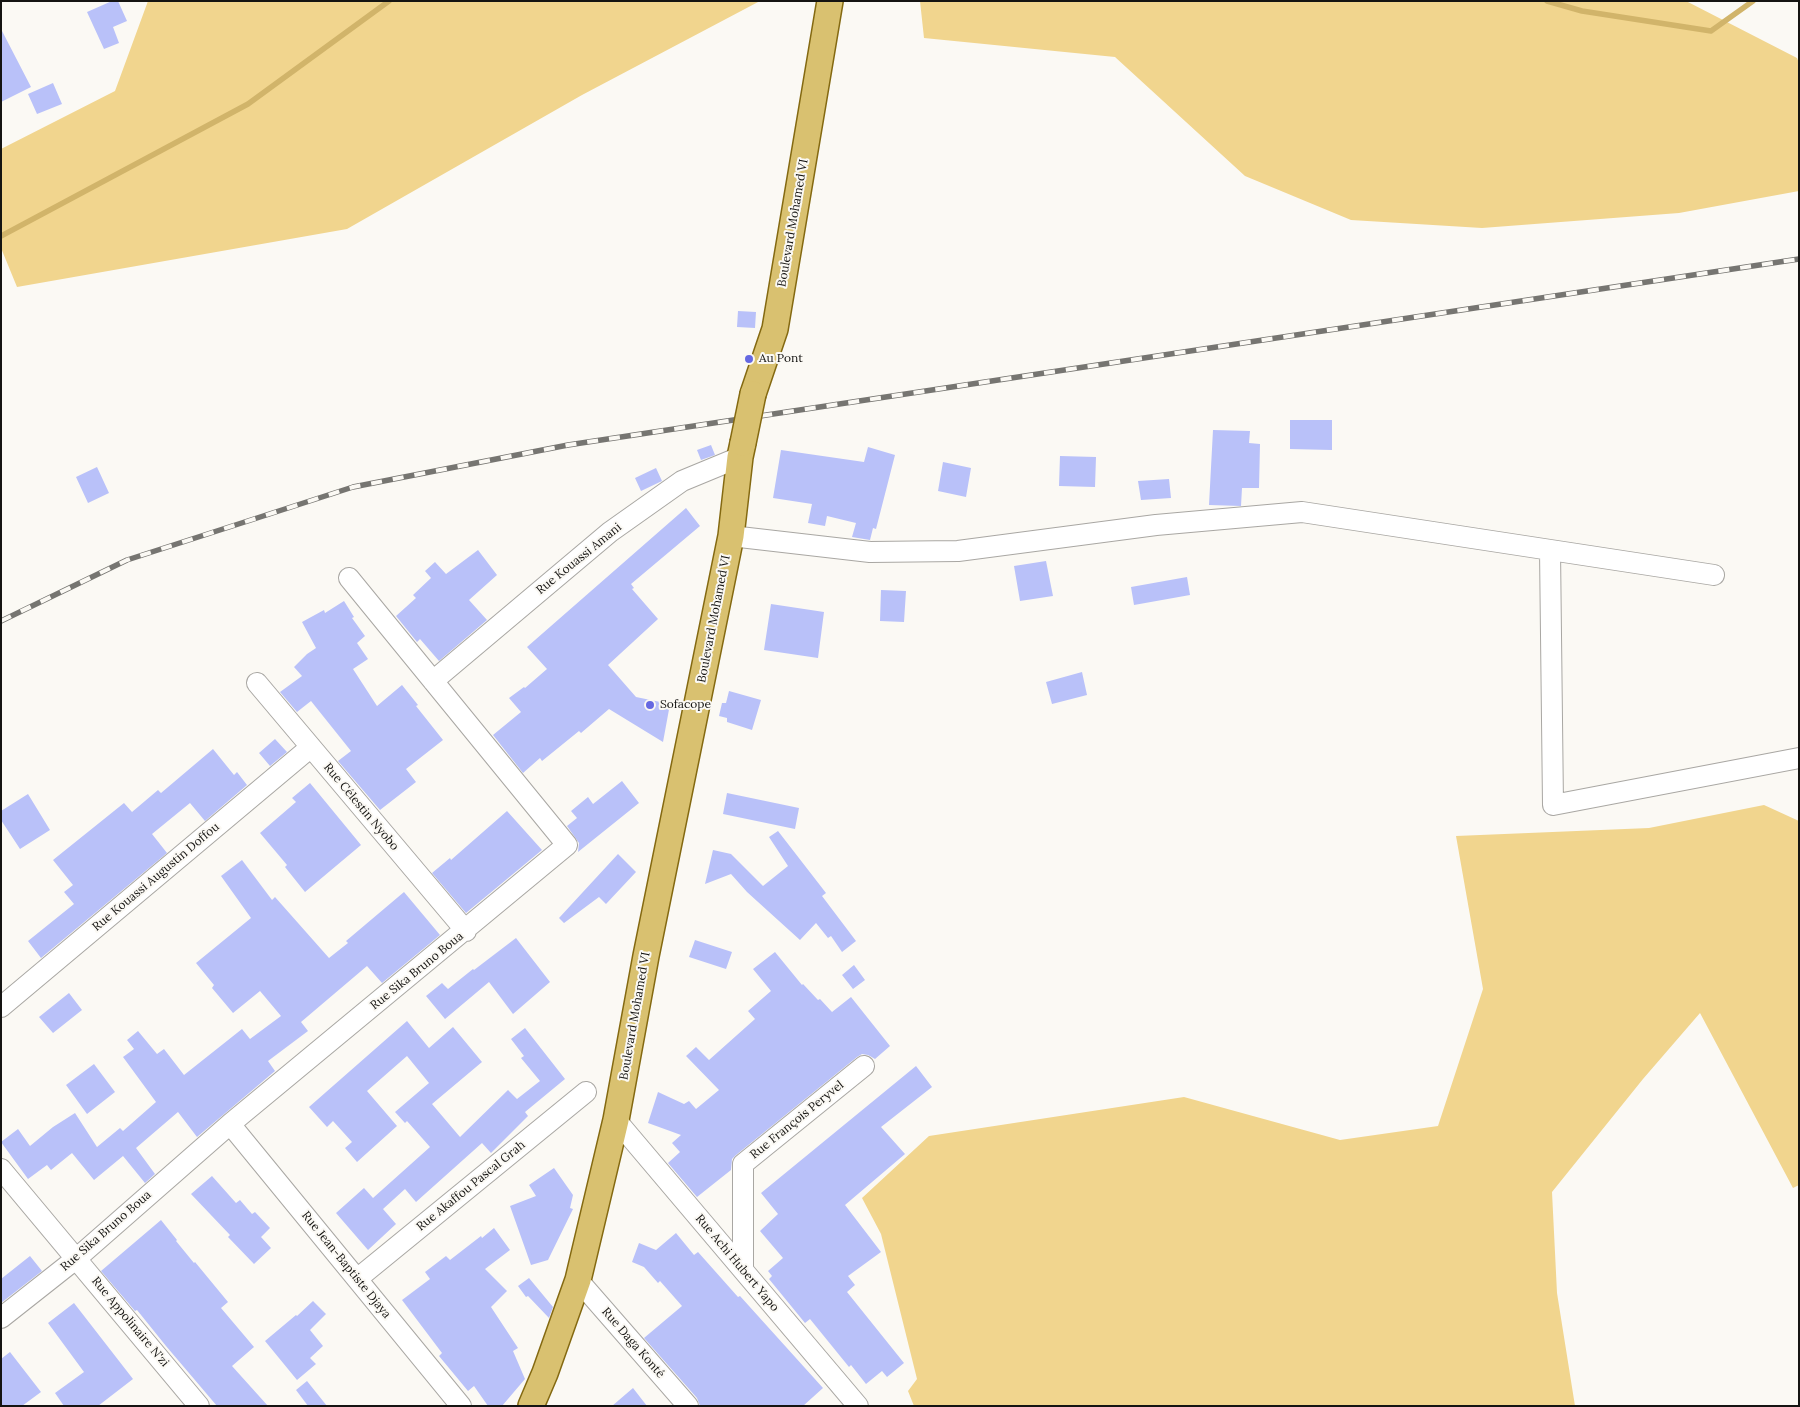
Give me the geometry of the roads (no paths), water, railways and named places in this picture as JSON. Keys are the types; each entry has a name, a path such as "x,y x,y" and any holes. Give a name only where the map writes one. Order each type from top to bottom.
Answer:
{"main road":[{"name":"Boulevard Mohamed VI","path":"531,1406 545,1373 578,1280 616,1120 646,956 731,536 742,450 753,394 775,329 830,1"}],"street":[{"name":"Rue Kouassi Amani","path":"433,681 610,532 682,481 742,450"},
{"path":"731,536 870,552 958,551 1156,526 1302,512 1714,575"},
{"path":"1550,550 1553,804 1799,758"},
{"name":"Rue Sika Bruno Boua","path":"1,1318 77,1258 230,1124 466,931 567,845 349,578"},
{"name":"Rue Célestin Nyobo","path":"257,683 466,931"},
{"name":"Rue Kouassi Augustin Doffou","path":"1,1006 310,747"},
{"name":"Rue François Peryvel","path":"743,1270 743,1164 864,1066"},
{"name":"Rue Akaffou Pascal Grah","path":"357,1279 586,1092"},
{"name":"Rue Achi Hubert Yapo","path":"616,1120 854,1404"},
{"name":"Rue Jean-Baptiste Djaya","path":"230,1124 461,1406"},
{"name":"Rue Appolinaire N'zi","path":"1,1169 199,1406"},
{"name":"Rue Daga Konté","path":"578,1280 688,1406"}],"waterway":[{"path":"1,236 248,104 389,1"},
{"path":"1547,1 1582,11 1711,31 1753,1"}],"railway":[{"path":"1,621 127,560 353,487 568,445 1799,259"}],"place":[{"name":"Au Pont","path":"749,359"},
{"name":"Sofacope","path":"650,705"}]}
